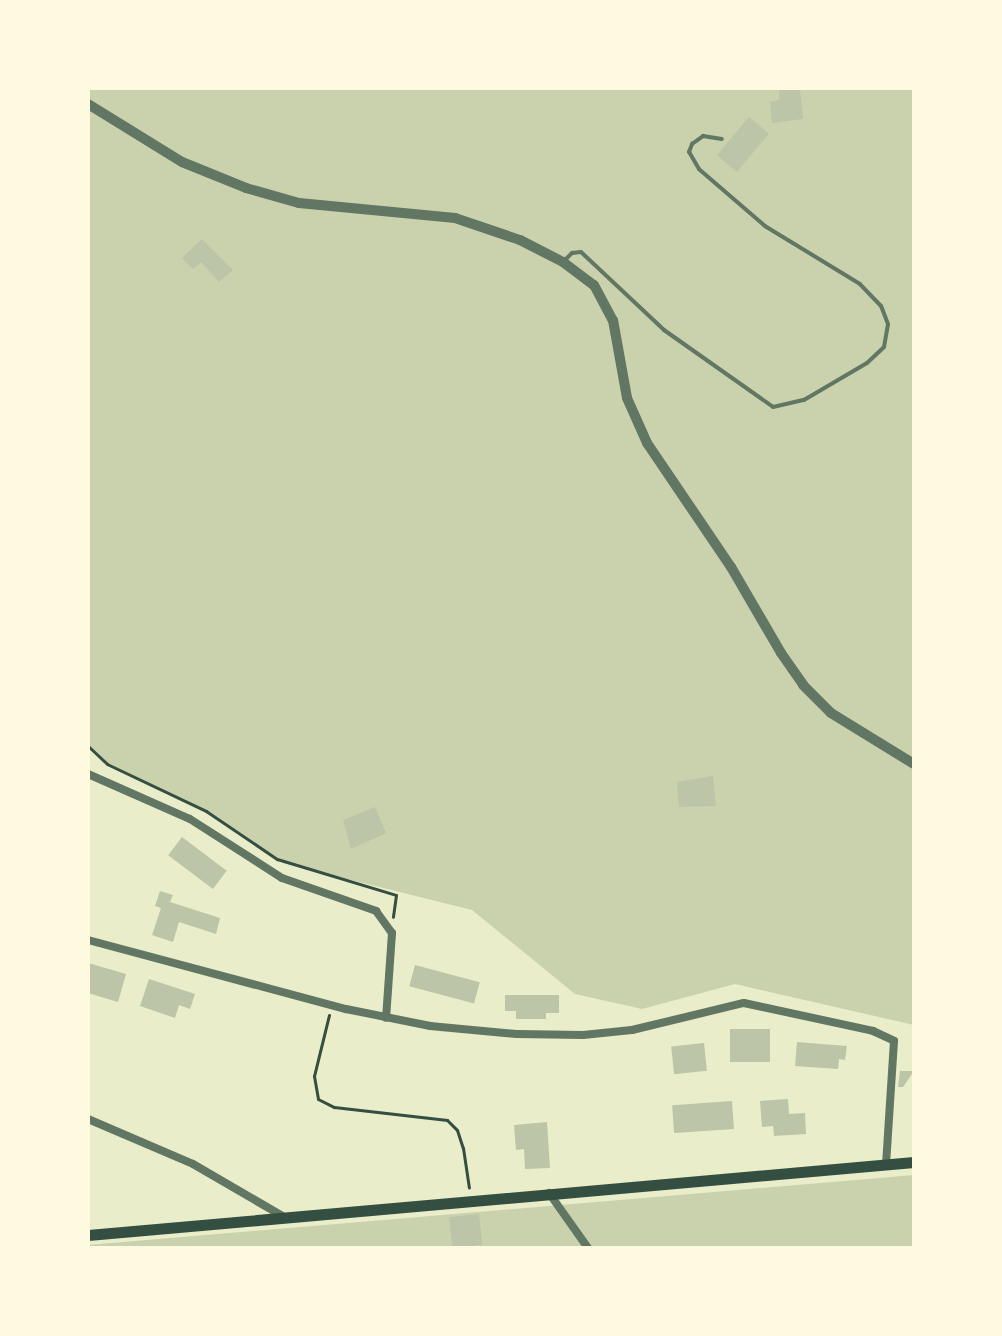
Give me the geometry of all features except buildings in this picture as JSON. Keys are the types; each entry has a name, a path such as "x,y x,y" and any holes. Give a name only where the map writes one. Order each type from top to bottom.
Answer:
{"main road":[{"path":"88,1235 914,1162"}],"street":[{"path":"88,104 182,162 246,188 299,203 455,218 520,240 563,262 594,285 613,320 627,398 647,443 731,567 803,685 831,713 914,764"},
{"path":"88,774 190,819 282,878 367,905 389,928 393,943 386,1018"},
{"path":"88,940 386,1018 517,1034 583,1035 632,1030 744,1003 873,1031 894,1041 886,1164"},
{"path":"88,1119 193,1164 284,1217"},
{"path":"549,1193 588,1248"}],"lane":[{"path":"563,262 572,253 581,252 664,330 773,407 804,400 867,363 884,347 888,324 881,306 860,284 765,226 699,169 689,152 692,144 703,136 722,139"}],"path":[{"path":"88,746 107,764 206,811 277,859 396,895 389,928"},
{"path":"331,1005 314,1076 318,1099 334,1107 447,1120 457,1130 463,1148 470,1200"}],"green space":[{"path":"88,88 914,88 914,1025 735,984 642,1009 575,994 472,910 283,863 203,809 104,764 88,747"},
{"path":"914,1175 914,1248 88,1248 88,1245"}]}
